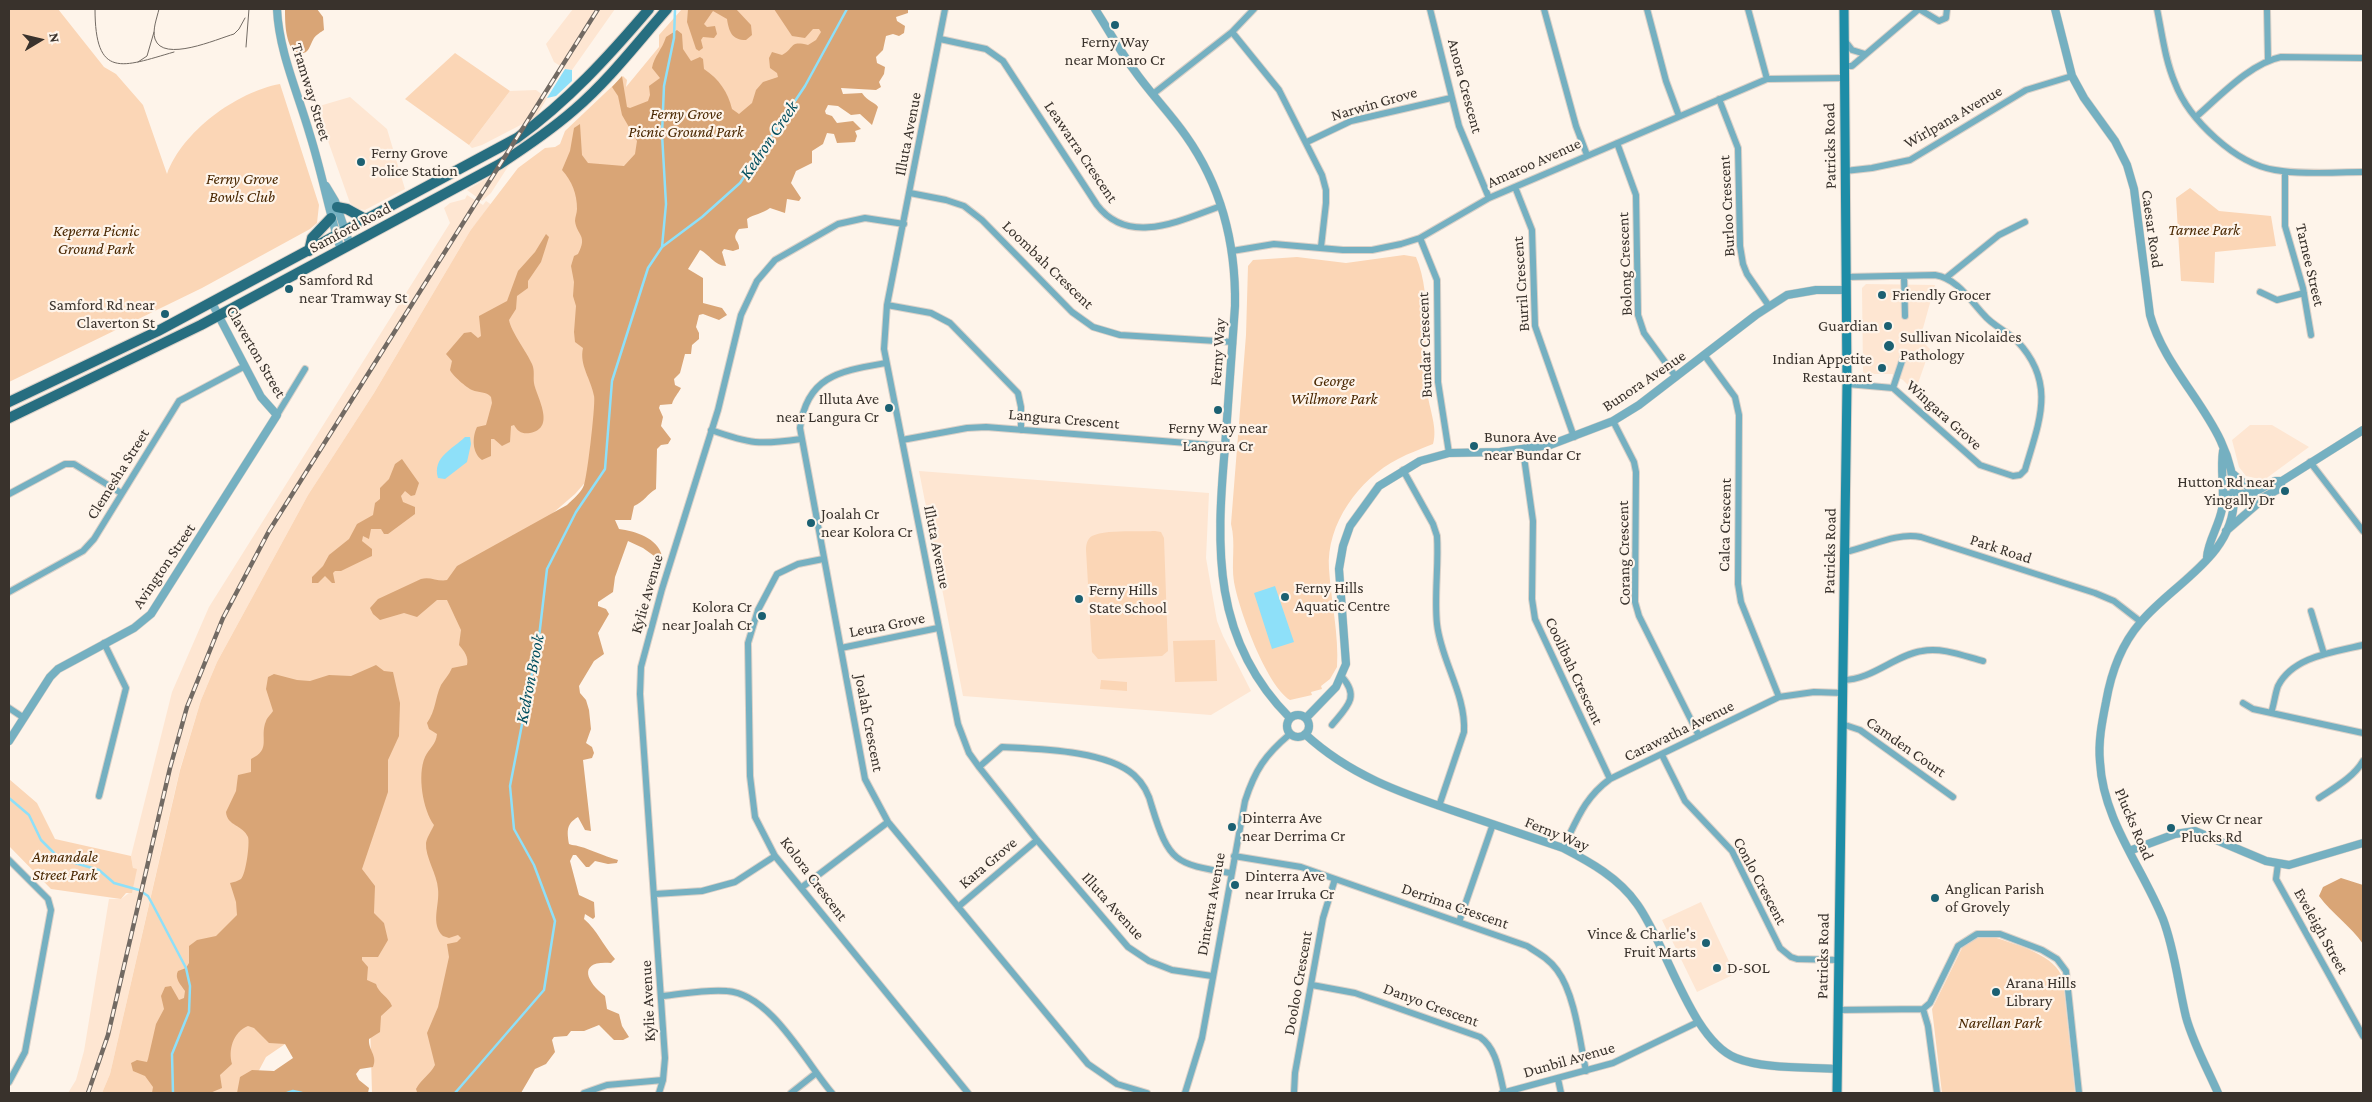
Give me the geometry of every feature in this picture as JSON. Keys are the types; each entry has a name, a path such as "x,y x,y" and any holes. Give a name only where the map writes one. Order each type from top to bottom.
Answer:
{"main road":[{"name":"Samford Road","path":"9,402 158,331 484,157 535,125 581,86 649,9"},
{"name":"Samford Road","path":"9,418 218,316 491,170 543,135 575,109 604,81 667,9"},
{"name":"Patricks Road","path":"1837,1093 1847,384 1844,9"},
{"path":"337,207 347,209 367,220"},
{"path":"309,251 312,238 331,218"}],"street":[{"name":"Tramway Street","path":"277,9 281,43 324,182 331,218 341,234"},
{"name":"Illuta Avenue","path":"945,9 887,305 884,342 886,363 958,724 969,753 979,767 1037,840 1128,947 1150,961 1172,970 1212,976"},
{"name":"Ferny Way","path":"1095,9 1134,70 1199,156 1213,183 1221,206 1232,251 1235,278 1233,342 1218,532 1220,567 1226,601 1236,634 1257,676 1278,706 1290,718"},
{"path":"1153,94 1232,32 1254,9"},
{"name":"Anora Crescent","path":"1430,9 1459,126 1488,198"},
{"path":"1544,9 1576,126 1587,155"},
{"path":"1646,9 1666,81 1680,116"},
{"path":"1748,9 1767,79"},
{"path":"1844,66 1852,66 1919,9 1939,21 1946,18 1947,9"},
{"name":"Caesar Road","path":"2055,9 2072,76 2084,98 2115,141 2127,165 2134,189 2150,315 2155,333 2170,364 2210,419 2223,451 2229,460 2233,474 2234,499"},
{"path":"2156,9 2175,85 2197,116 2223,146 2240,158 2273,170 2285,172 2363,172"},
{"path":"2267,9 2268,60"},
{"path":"1232,32 1279,90 1307,142 1322,175 1326,190 1321,246"},
{"name":"Leawarra Crescent","path":"940,39 986,49 1003,61 1098,205 1114,221 1132,228 1148,228 1221,206"},
{"path":"1844,39 1852,50 1865,54"},
{"path":"2197,116 2257,66 2268,60 2281,57 2363,58"},
{"name":"Wirlpana Avenue","path":"1845,171 1872,168 1910,160 2026,90 2072,76"},
{"name":"Amaroo Avenue","path":"1232,251 1274,244 1321,246 1343,250 1372,250 1420,238 1488,198 1767,79 1844,78"},
{"name":"Narwin Grove","path":"1307,142 1351,121 1451,98"},
{"name":"Burloo Crescent","path":"1719,99 1738,148 1740,246 1743,264 1747,274 1770,306"},
{"name":"Bolong Crescent","path":"1617,143 1636,195 1638,315 1644,333 1676,377"},
{"name":"Tarnee Street","path":"2285,172 2285,226 2304,293 2311,335"},
{"name":"Tramway Street","path":"324,182 337,207 345,248"},
{"name":"Burril Crescent","path":"1514,187 1532,230 1535,326 1574,437"},
{"name":"Loombah Crescent","path":"910,192 964,206 982,220 1072,312 1093,327 1120,335 1233,342"},
{"name":"Kylie Avenue","path":"659,1093 663,1080 665,1058 642,723 641,667 687,505 711,430 741,315 757,281 775,260 838,224 865,218 904,224"},
{"path":"1846,277 1947,277 1999,235 2025,222"},
{"name":"Bundar Crescent","path":"1420,238 1437,280 1438,382 1449,453"},
{"path":"1904,276 1905,316"},
{"name":"Wingara Grove","path":"1847,384 1893,388 1980,465 2013,476 2020,475 2025,470 2042,414 2042,393 2036,368 2025,350 2015,339 1986,317 1959,287 1947,277"},
{"name":"Bunora Avenue","path":"1306,718 1336,687 1342,677 1347,654 1339,569 1343,546 1350,526 1379,486 1420,461 1449,453 1523,450 1550,445 1613,421 1639,405 1787,295 1799,291 1846,290"},
{"path":"2260,292 2277,300 2304,293"},
{"name":"Claverton Street","path":"212,303 265,402 277,414"},
{"path":"887,305 931,314 950,323 1018,393 1021,407 1020,430"},
{"path":"1893,388 1904,355"},
{"name":"Calca Crescent","path":"1706,356 1735,396 1740,415 1738,584 1741,602 1779,697"},
{"name":"Joalah Crescent","path":"886,363 836,374 815,388 804,410 800,439 865,779 888,822 1088,1064 1117,1084 1148,1093"},
{"name":"Clemesha Street","path":"9,592 83,551 94,539 180,401 245,366"},
{"name":"Avington Street","path":"9,741 58,669 134,628 151,614 305,369"},
{"name":"Corang Crescent","path":"1613,421 1634,462 1636,472 1635,602 1639,616 1699,736"},
{"name":"Langura Crescent","path":"902,440 977,427 1225,446"},
{"path":"711,430 748,443 764,444 800,439"},
{"path":"2234,499 2253,494 2275,481 2282,480 2363,430"},
{"name":"Coolibah Crescent","path":"1523,450 1533,521 1532,599 1535,620 1610,779"},
{"name":"Caesar Road","path":"2223,451 2221,460 2223,499"},
{"path":"2310,462 2363,531"},
{"path":"9,494 64,464 74,464 121,493"},
{"path":"1403,470 1433,524 1437,536 1437,624 1461,701 1464,720 1464,732 1439,806"},
{"path":"2233,474 2250,488 2266,487"},
{"path":"2226,531 2264,498 2279,489 2282,480"},
{"path":"2223,499 2258,500 2264,498"},
{"name":"Plucks Road","path":"2207,557 2208,548 2217,528 2223,499"},
{"name":"Plucks Road","path":"2218,1093 2191,1034 2171,947 2162,919 2129,851 2106,796 2100,770 2100,743 2114,671 2124,646 2141,622 2188,581 2207,557 2215,552 2226,531 2234,499"},
{"name":"Park Road","path":"1845,552 1864,549 1897,537 1910,535 1921,537 2095,593 2114,601 2141,622"},
{"name":"Kolora Crescent","path":"823,558 790,566 777,574 758,610 748,643 750,776 755,817 775,856 968,1093"},
{"path":"2311,611 2324,654"},
{"name":"Leura Grove","path":"841,648 938,628"},
{"path":"99,796 126,688 104,643"},
{"path":"2272,713 2278,686 2298,665 2324,654 2363,645"},
{"path":"1843,680 1860,678 1921,651 1937,650 1983,661"},
{"path":"1332,725 1346,709 1352,698 1351,687 1342,677"},
{"name":"Carawatha Avenue","path":"1562,848 1585,802 1594,791 1610,779 1779,697 1814,692 1843,693"},
{"path":"2244,703 2252,709 2363,733"},
{"path":"9,708 24,718"},
{"path":"1298,714 1306,718 1309,727 1305,734 1297,737 1290,734 1287,726 1290,718 1298,714"},
{"name":"Camden Court","path":"1842,724 1860,730 1953,797"},
{"name":"Dinterra Avenue","path":"1185,1093 1202,1038 1244,801 1254,773 1271,750 1290,734"},
{"name":"Ferny Way","path":"1305,734 1325,752 1352,770 1381,785 1562,848 1590,862 1615,880 1636,903 1654,929 1698,1022 1715,1045 1736,1058 1759,1063 1837,1069"},
{"path":"979,767 1002,747 1072,751 1124,768 1133,774 1146,788 1160,834 1171,853 1190,865 1230,873"},
{"name":"Conlo Crescent","path":"1662,755 1685,801 1732,851 1780,948 1790,957 1797,959 1838,960"},
{"path":"2319,798 2342,783 2360,767 2363,761"},
{"path":"801,888 888,822"},
{"path":"1459,922 1493,824"},
{"path":"2129,851 2175,834 2195,831 2278,864 2305,862 2363,843"},
{"name":"Kara Grove","path":"958,907 1037,840"},
{"path":"655,894 702,891 735,882 775,856"},
{"name":"Derrima Crescent","path":"1234,856 1301,867 1527,946 1545,957 1558,971 1565,985 1586,1071"},
{"path":"9,860 48,900 51,910 25,1052 9,1082"},
{"name":"Eveleigh Street","path":"2278,864 2276,879 2363,1036"},
{"name":"Dooloo Crescent","path":"1294,1093 1295,1073 1323,918 1336,879"},
{"path":"1838,1010 1923,1009 1930,1003 1958,946 1971,936 1986,932 2000,934 2053,956 2063,966 2068,979 2079,1093"},
{"name":"Danyo Crescent","path":"1312,985 1355,993 1480,1036 1488,1042 1493,1051 1502,1093"},
{"path":"662,996 729,990 754,1000 779,1023 815,1074 832,1093"},
{"path":"1923,1009 1928,1026 1937,1093"},
{"name":"Dunbil Avenue","path":"1502,1093 1613,1063 1698,1022"},
{"path":"791,1093 815,1074"},
{"path":"1558,1079 1561,1093"},
{"path":"584,1093 607,1085 663,1080"}],"shaded area":[{"path":"573,9 615,9 572,70 565,69 554,62 546,44"},
{"path":"536,90 547,98 536,117 482,145 472,148 469,145 510,91"},
{"path":"350,97 387,129 405,189 365,210 358,209 350,203 316,107"},
{"path":"509,165 491,193 482,201 467,190"},
{"path":"467,195 483,205 486,201 492,205 470,231 374,393 308,495 217,662 201,700 180,769 110,1074 102,1093 68,1093 76,1080 84,1051 109,899 121,899 129,893 133,868 131,856 172,692 209,607 450,223 444,208 450,203 465,199"},
{"path":"1866,284 1935,285 1920,339 1930,349 1915,392 1903,380 1892,374 1866,374 1863,372 1862,288"},
{"path":"2250,425 2272,425 2309,447 2264,480 2246,476 2239,467 2232,440"},
{"name":"Ferny Hills State School","path":"919,471 1209,493 1206,558 1217,621 1251,691 1211,715 963,696"},
{"path":"1701,902 1735,974 1697,992 1662,920"}],"green space":[{"name":"Keperra Picnic Ground Park","path":"9,9 58,9 104,67 116,74 143,105 167,174 174,158 185,143 213,116 246,96 263,88 280,84 319,205 317,223 310,229 202,288 9,382"},
{"path":"285,9 317,9 323,17 324,30 315,37 308,50 304,53 296,53 292,49 286,32"},
{"name":"Ferny Grove Picnic Ground Park","path":"682,9 831,9 831,16 603,404 590,477 575,494 531,532 449,1093 372,1093 369,987 266,1057 247,1093 102,1093 110,1074 180,770 201,700 217,662 308,495 374,393 470,231 518,168 545,148 555,147 560,144 565,131 623,76 627,80 626,87 659,47 659,35"},
{"path":"688,9 736,9 751,25 752,35 746,40 737,39 730,31 727,19 713,11 704,24 707,27 715,26 717,34 714,38 703,37 701,40 703,48 699,51 696,49 687,22"},
{"name":"Ferny Grove Picnic Ground Park","path":"774,9 908,10 908,13 896,17 897,21 905,26 904,33 899,36 893,34 886,36 883,50 876,57 877,63 885,67 884,74 879,82 881,87 876,90 841,88 843,94 862,93 877,105 872,125 860,114 851,115 838,106 828,105 825,111 826,114 832,116 837,123 853,121 861,129 855,131 857,136 855,142 837,143 834,134 827,133 823,144 812,151 812,163 796,171 791,183 801,198 799,201 787,199 785,213 770,208 747,219 748,228 739,229 735,236 739,249 733,251 724,249 722,252 726,266 715,262 700,250 688,269 703,278 703,303 722,308 727,315 719,320 703,314 699,315 696,327 699,339 692,345 691,354 685,354 680,373 674,379 675,385 681,388 672,404 660,405 659,408 663,417 661,426 671,439 668,444 661,445 657,449 656,489 634,506 631,520 615,520 619,529 645,536 651,540 656,544 662,556 657,558 643,548 628,541 615,577 613,592 598,602 598,606 606,609 609,614 598,633 604,654 594,661 579,686 580,693 586,700 589,710 591,729 586,743 592,747 594,753 592,758 583,760 591,831 585,830 578,817 569,825 568,835 569,844 618,860 617,863 608,864 595,861 589,867 586,867 576,855 573,855 570,861 579,895 594,902 595,917 593,919 585,914 584,919 593,928 615,959 611,963 593,965 589,968 589,978 605,996 607,1009 619,1014 622,1026 629,1037 623,1040 614,1040 599,1025 584,1031 571,1031 567,1036 554,1037 552,1040 555,1052 546,1064 535,1069 521,1093 417,1092 418,1086 435,1065 427,1033 438,1007 449,957 447,944 457,942 461,938 458,935 449,938 443,936 437,926 438,889 426,848 428,836 434,825 424,802 421,773 425,757 437,734 429,729 427,723 441,685 452,668 467,665 467,657 459,645 461,630 447,600 437,600 417,617 404,613 380,620 373,614 370,608 378,599 421,579 447,580 457,566 567,505 581,491 587,469 593,425 594,396 583,360 583,348 575,342 574,332 576,306 573,296 574,282 571,266 574,256 578,254 581,248 582,239 575,221 577,209 575,193 569,179 562,170 570,151 574,128 580,124 582,155 588,163 624,166 635,154 637,141 622,115 618,96 612,87 622,76 627,107 630,108 648,101 650,95 649,86 660,78 652,68 654,60 666,37 677,30 682,34 683,49 691,61 700,57 703,59 704,69 718,82 728,97 732,109 739,114 752,103 756,90 763,82 778,77 777,73 770,68 769,58 772,52 782,55 795,44 808,45 816,40 821,32 819,29 813,29 805,38 792,36"},
{"path":"455,53 510,91 469,145 405,99"},
{"name":"Tarnee Park","path":"2190,188 2219,211 2271,216 2276,246 2215,252 2214,283 2181,281 2176,198"},
{"path":"546,234 549,237 541,262 528,281 528,288 517,296 516,309 509,320 533,367 534,383 544,418 538,430 530,433 522,433 514,425 511,426 510,442 502,446 494,439 491,439 491,456 482,460 476,453 474,435 477,427 486,425 492,403 491,397 470,389 463,384 451,372 452,361 446,354 464,333 471,332 478,338 481,336 479,316 507,301 518,271 535,252"},
{"name":"George Willmore Park","path":"1404,255 1416,257 1424,290 1426,306 1426,374 1428,398 1434,425 1433,444 1398,459 1370,478 1358,491 1339,520 1333,536 1329,569 1336,630 1337,667 1330,679 1321,686 1322,689 1311,692 1312,695 1290,700 1281,692 1272,679 1255,646 1241,610 1233,575 1231,524 1246,335 1248,266 1253,260 1297,257 1346,263"},
{"path":"402,459 419,483 415,495 411,496 405,491 401,496 403,502 415,507 415,514 388,534 384,534 381,529 371,529 369,539 363,536 362,541 372,549 372,556 341,571 335,571 333,573 335,583 332,583 325,576 318,583 312,583 312,577 323,566 329,555 349,539 357,524 373,515 375,503 380,499 380,488 389,479 395,464"},
{"path":"1105,532 1161,532 1164,538 1168,651 1162,656 1098,659 1092,652 1086,550 1088,540 1092,536"},
{"path":"1215,640 1217,681 1175,682 1173,641"},
{"path":"376,665 384,671 393,672 400,703 399,736 388,760 388,792 362,869 375,886 374,913 384,923 388,940 378,957 362,957 362,960 368,967 367,980 376,984 392,1006 381,1016 380,1032 369,1039 374,1056 373,1067 360,1069 356,1074 359,1080 369,1088 368,1093 237,1093 240,1077 252,1070 274,1071 293,1058 285,1044 269,1043 254,1028 248,1026 235,1037 231,1047 232,1064 220,1075 222,1088 210,1093 152,1093 153,1087 145,1076 133,1071 131,1063 137,1060 147,1062 156,1024 164,1009 161,996 165,987 171,986 179,1000 184,998 185,991 178,981 177,974 178,971 186,968 189,963 189,946 197,940 216,936 237,915 236,902 230,883 240,880 243,876 247,858 248,837 243,830 229,820 226,812 236,791 238,775 251,772 251,759 263,747 264,727 273,711 266,689 268,677 274,674 310,681 329,675 351,676"},
{"path":"1101,680 1127,682 1127,691 1100,689"},
{"name":"Annandale Street Park","path":"9,779 37,803 55,839 131,856 133,868 137,869 132,893 126,893 121,899 51,889 9,846"},
{"path":"2341,878 2363,885 2363,944 2319,896 2323,887"},
{"name":"Narellan Park","path":"1993,937 2044,957 2059,971 2063,980 2075,1093 1942,1093 1932,1009 1963,946 1975,938"}],"water":[{"path":"565,69 572,70 572,81 556,96 547,98"},
{"path":"465,437 470,437 471,444 467,462 445,479 438,478 438,464 441,459"},
{"path":"1275,586 1294,642 1272,649 1254,593"}],"waterway":[{"path":"662,247 666,204 662,134 664,86 674,38 675,9"},
{"name":"Kedron Brook","path":"455,1093 544,990 555,921 534,865 514,829 510,786 539,637 547,569 576,512 605,469 612,381 648,268 662,247 702,217 740,183 805,86 847,9"},
{"path":"9,798 29,815 41,840 55,854 68,861 99,870 114,883 139,890 148,896 186,968 190,986 189,1012 172,1054 173,1093"},
{"name":"Kedron Brook","path":"287,1093 293,1091 302,1093"}],"tram line":[{"path":"95,9 96,32 100,48 106,58 115,63 140,62 174,52"},
{"path":"159,9 154,35 160,46 168,49 191,47 234,34 245,18"},
{"path":"246,47 249,9"},
{"path":"138,62 147,56 154,32"}],"railway":[{"path":"88,1093 108,1035 170,768 187,707 223,618 269,531 598,9"}],"place":[{"name":"Ferny Way near Monaro Cr","path":"1115,25"},
{"name":"Ferny Grove Police Station","path":"361,162"},
{"name":"Samford Rd near Tramway St","path":"289,289"},
{"name":"Friendly Grocer","path":"1882,295"},
{"name":"Samford Rd near Claverton St","path":"165,314"},
{"name":"Guardian","path":"1888,326"},
{"name":"Sullivan Nicolaides Pathology","path":"1889,346"},
{"name":"Indian Appetite Restaurant","path":"1882,368"},
{"name":"Illuta Ave near Langura Cr","path":"889,408"},
{"name":"Ferny Way near Langura Cr","path":"1218,410"},
{"name":"Bunora Ave near Bundar Cr","path":"1474,446"},
{"name":"Hutton Rd near Yingally Dr","path":"2285,491"},
{"name":"Joalah Cr near Kolora Cr","path":"811,523"},
{"name":"Ferny Hills Aquatic Centre","path":"1285,597"},
{"name":"Ferny Hills State School","path":"1079,599"},
{"name":"Kolora Cr near Joalah Cr","path":"762,616"},
{"name":"Dinterra Ave near Derrima Cr","path":"1232,827"},
{"name":"View Cr near Plucks Rd","path":"2171,828"},
{"name":"Dinterra Ave near Irruka Cr","path":"1235,885"},
{"name":"Anglican Parish of Grovely","path":"1935,898"},
{"name":"Vince & Charlie's Fruit Marts","path":"1706,943"},
{"name":"D-SOL","path":"1717,968"},
{"name":"Arana Hills Library","path":"1996,992"}],"water label":[{"name":"Kedron Creek","path":"769,140"}],"park label":[{"name":"Ferny Grove Bowls Club","path":"242,188"}]}
